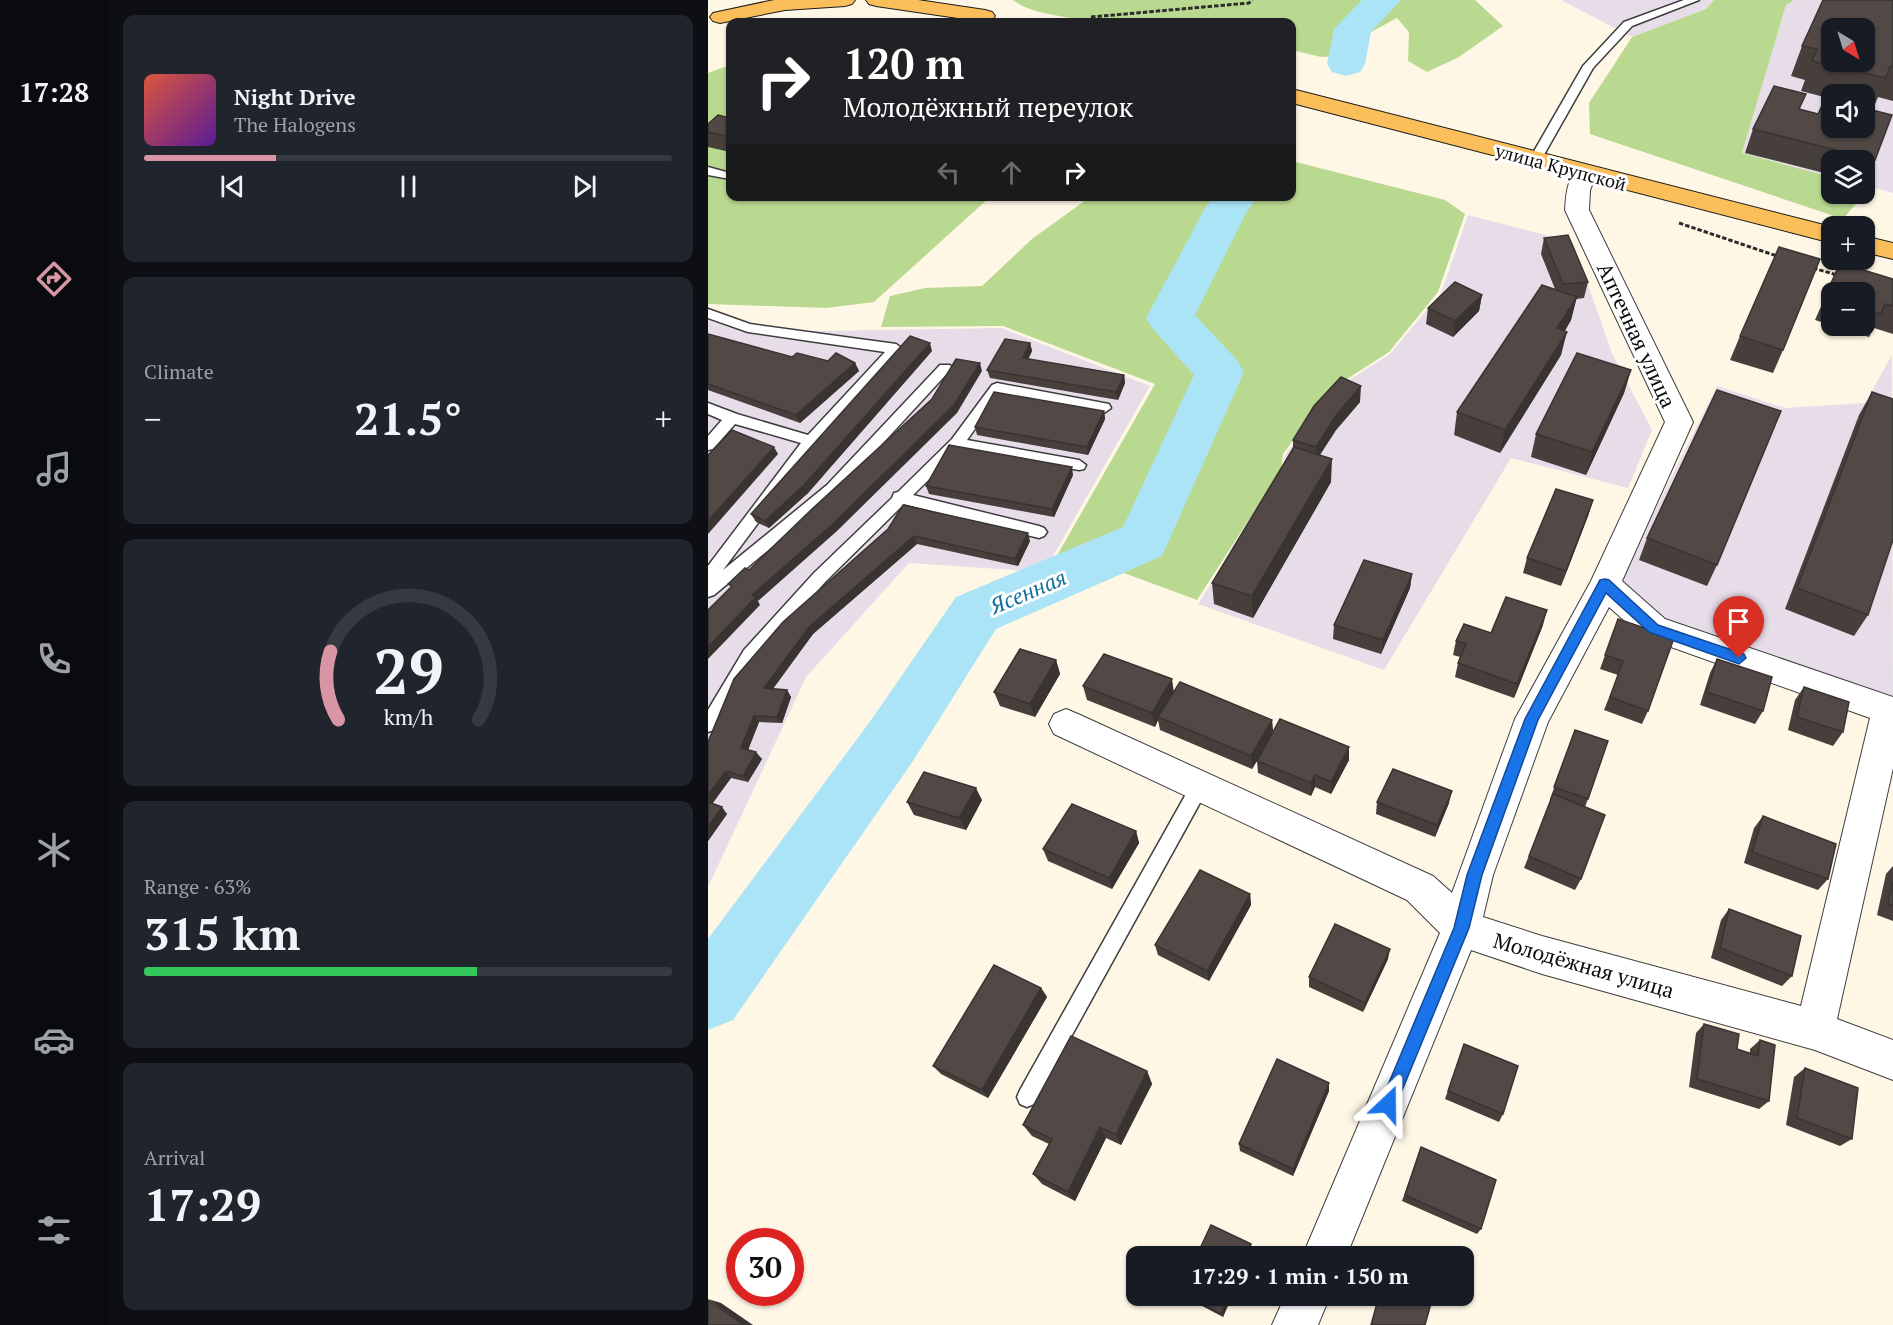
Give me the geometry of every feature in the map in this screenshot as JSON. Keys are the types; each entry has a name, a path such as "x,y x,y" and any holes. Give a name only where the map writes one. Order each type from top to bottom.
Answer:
{"main road":[{"path":"714,19 753,0"},
{"path":"714,19 785,4 845,0"},
{"path":"876,0 993,18 936,0"},
{"name":"улица Крупской","path":"1296,97 1821,233"},
{"path":"1875,247 1893,251"}],"street":[{"name":"Аптечная улица","path":"1329,1246 1461,928 1475,875 1532,719 1605,584 1678,422 1577,210 1578,190 1585,173"},
{"path":"1605,584 1654,628 1891,711 1815,1030"},
{"name":"Молодёжная улица","path":"1066,724 1201,784 1420,888 1461,928 1542,955 1815,1030 1893,1060"},
{"path":"1295,1325 1304,1306"}],"lane":[{"path":"1535,160 1588,66 1628,24 1694,0"},
{"path":"708,171 726,175"},
{"path":"708,312 748,328 896,349 811,441 708,578"},
{"path":"708,591 832,489 945,368"},
{"path":"710,719 750,655 820,577 899,497 957,443 997,388 1104,408"},
{"path":"708,408 732,418 811,441"},
{"path":"708,445 732,418"},
{"path":"957,443 1079,465"},
{"path":"899,497 1039,532"},
{"path":"1027,1097 1201,784"}],"path":[{"path":"1091,17 1249,3 1252,0"},
{"path":"1676,222 1783,258"},
{"path":"1805,265 1837,275"}],"shaded area":[{"path":"1561,0 1714,0 1706,9 1632,37"},
{"path":"1794,0 1893,0 1893,193 1875,188 1875,150 1821,150 1821,174 1742,153 1786,5"},
{"path":"1468,215 1573,242 1612,353 1652,430 1628,488 1511,458 1384,670 1198,604 1283,469 1285,455 1335,389 1390,354 1441,293"},
{"path":"708,315 760,332 1001,328 1150,386 1044,572 909,563 806,677 708,887"},
{"path":"1892,355 1893,704 1659,625 1618,584 1717,386 1785,408 1865,403"}],"green space":[{"path":"1013,0 1475,0 1503,26 1459,57 1427,72 1408,61 1409,32 1397,18 1371,32 1361,55 1321,57 1296,51 1296,18 1074,18 1033,10"},
{"path":"1714,0 1794,0 1786,5 1742,153 1821,174 1821,204 1856,204 1846,216 1834,216 1590,134 1589,103 1632,37 1706,9"},
{"path":"726,66 726,201 986,201 874,302 826,308 708,304 708,73"},
{"path":"1296,162 1445,200 1465,214 1438,292 1389,352 1333,388 1283,454 1281,470 1197,600 1124,573 1027,608 1155,384 1003,326 881,327 890,296 925,288 982,286 1032,239 1084,201 1296,201"}],"building":[{"path":"1823,0 1893,0 1893,67 1890,66 1886,78 1860,72 1875,72 1875,18 1821,18 1821,63 1812,61 1817,49 1802,46"},
{"path":"1774,86 1806,94 1799,109 1818,114 1821,108 1821,138 1875,138 1875,111 1892,115 1875,160 1875,150 1836,150 1753,129"},
{"path":"718,115 726,117 726,136 708,132 708,124"},
{"path":"1568,235 1588,282 1563,284 1544,238"},
{"path":"1779,247 1820,259 1783,350 1740,336"},
{"path":"1837,270 1863,270 1893,279 1893,306 1885,304 1881,314 1875,312 1875,282 1832,282"},
{"path":"1455,282 1482,295 1455,321 1428,308"},
{"path":"1542,285 1577,297 1557,328 1567,332 1505,430 1457,412"},
{"path":"708,334 792,357 797,353 828,361 836,353 855,363 796,415 708,384"},
{"path":"910,336 930,343 804,485 765,521 751,514"},
{"path":"1005,339 1030,343 1023,358 1124,375 1116,392 987,370"},
{"path":"1577,353 1631,370 1592,452 1536,434"},
{"path":"956,359 980,363 954,405 833,524 752,595 756,597 708,647 708,610 732,586 728,584 745,568 749,570 932,399"},
{"path":"1341,377 1361,386 1337,414 1316,447 1293,440 1314,406"},
{"path":"1717,390 1781,411 1717,565 1647,538"},
{"path":"994,392 1104,411 1087,447 975,427"},
{"path":"1872,392 1893,399 1893,540 1868,615 1797,588"},
{"path":"732,430 774,447 708,521 708,455"},
{"path":"949,445 1072,467 1052,509 926,486"},
{"path":"1294,447 1332,459 1252,596 1212,583"},
{"path":"1556,489 1593,500 1566,571 1527,558"},
{"path":"903,505 1028,533 1015,559 914,536 809,627 764,688 787,690 777,717 754,716 741,748 756,752 743,776 726,771 708,795 708,742 734,679 783,622 888,529"},
{"path":"1364,560 1412,574 1383,640 1334,625"},
{"path":"1506,597 1547,610 1517,684 1458,663 1466,644 1456,641 1464,624 1491,633"},
{"path":"1618,619 1674,638 1648,711 1610,697 1623,661 1605,655"},
{"path":"1020,649 1056,660 1030,704 994,692"},
{"path":"1104,654 1172,679 1152,713 1083,686"},
{"path":"1717,659 1772,677 1763,711 1707,692"},
{"path":"1180,682 1272,720 1251,756 1158,717"},
{"path":"1804,687 1849,702 1843,732 1797,717"},
{"path":"1280,719 1349,747 1331,782 1315,775 1311,783 1257,761"},
{"path":"1575,730 1608,741 1588,799 1554,787"},
{"path":"1393,769 1452,791 1437,825 1377,802"},
{"path":"924,772 976,788 959,818 907,802"},
{"path":"1553,794 1605,815 1581,879 1529,856"},
{"path":"708,802 722,807 708,827"},
{"path":"1072,804 1136,831 1109,878 1043,849"},
{"path":"1763,816 1836,844 1828,879 1752,852"},
{"path":"1200,870 1250,894 1207,971 1155,945"},
{"path":"1893,882 1893,906 1888,904"},
{"path":"1729,909 1801,936 1792,976 1720,948"},
{"path":"1335,924 1390,949 1365,1003 1309,977"},
{"path":"994,965 1041,988 982,1090 933,1066"},
{"path":"1704,1024 1739,1034 1737,1049 1758,1056 1760,1040 1775,1045 1769,1101 1697,1079"},
{"path":"1071,1036 1147,1071 1116,1135 1100,1127 1068,1192 1033,1174 1052,1139 1023,1125"},
{"path":"1464,1044 1518,1066 1503,1114 1448,1091"},
{"path":"1277,1059 1329,1083 1293,1169 1239,1144"},
{"path":"1805,1068 1858,1088 1852,1139 1797,1118"},
{"path":"1421,1147 1496,1180 1481,1229 1405,1195"},
{"path":"1211,1225 1251,1244 1250,1246 1201,1246"},
{"path":"708,1300 744,1325 708,1325"},
{"path":"1206,1306 1225,1306 1221,1314"},
{"path":"1376,1306 1430,1306 1425,1325 1371,1325"}],"waterway":[{"name":"Ясенная","path":"1346,64 1353,29 1383,0"},
{"name":"Ясенная","path":"708,996 891,742 976,613 1143,541 1220,372 1170,318 1226,210 1233,201"}],"route":[{"path":"1388,1104 1461,928 1475,875 1532,719 1605,584 1654,628 1739,658"}]}
